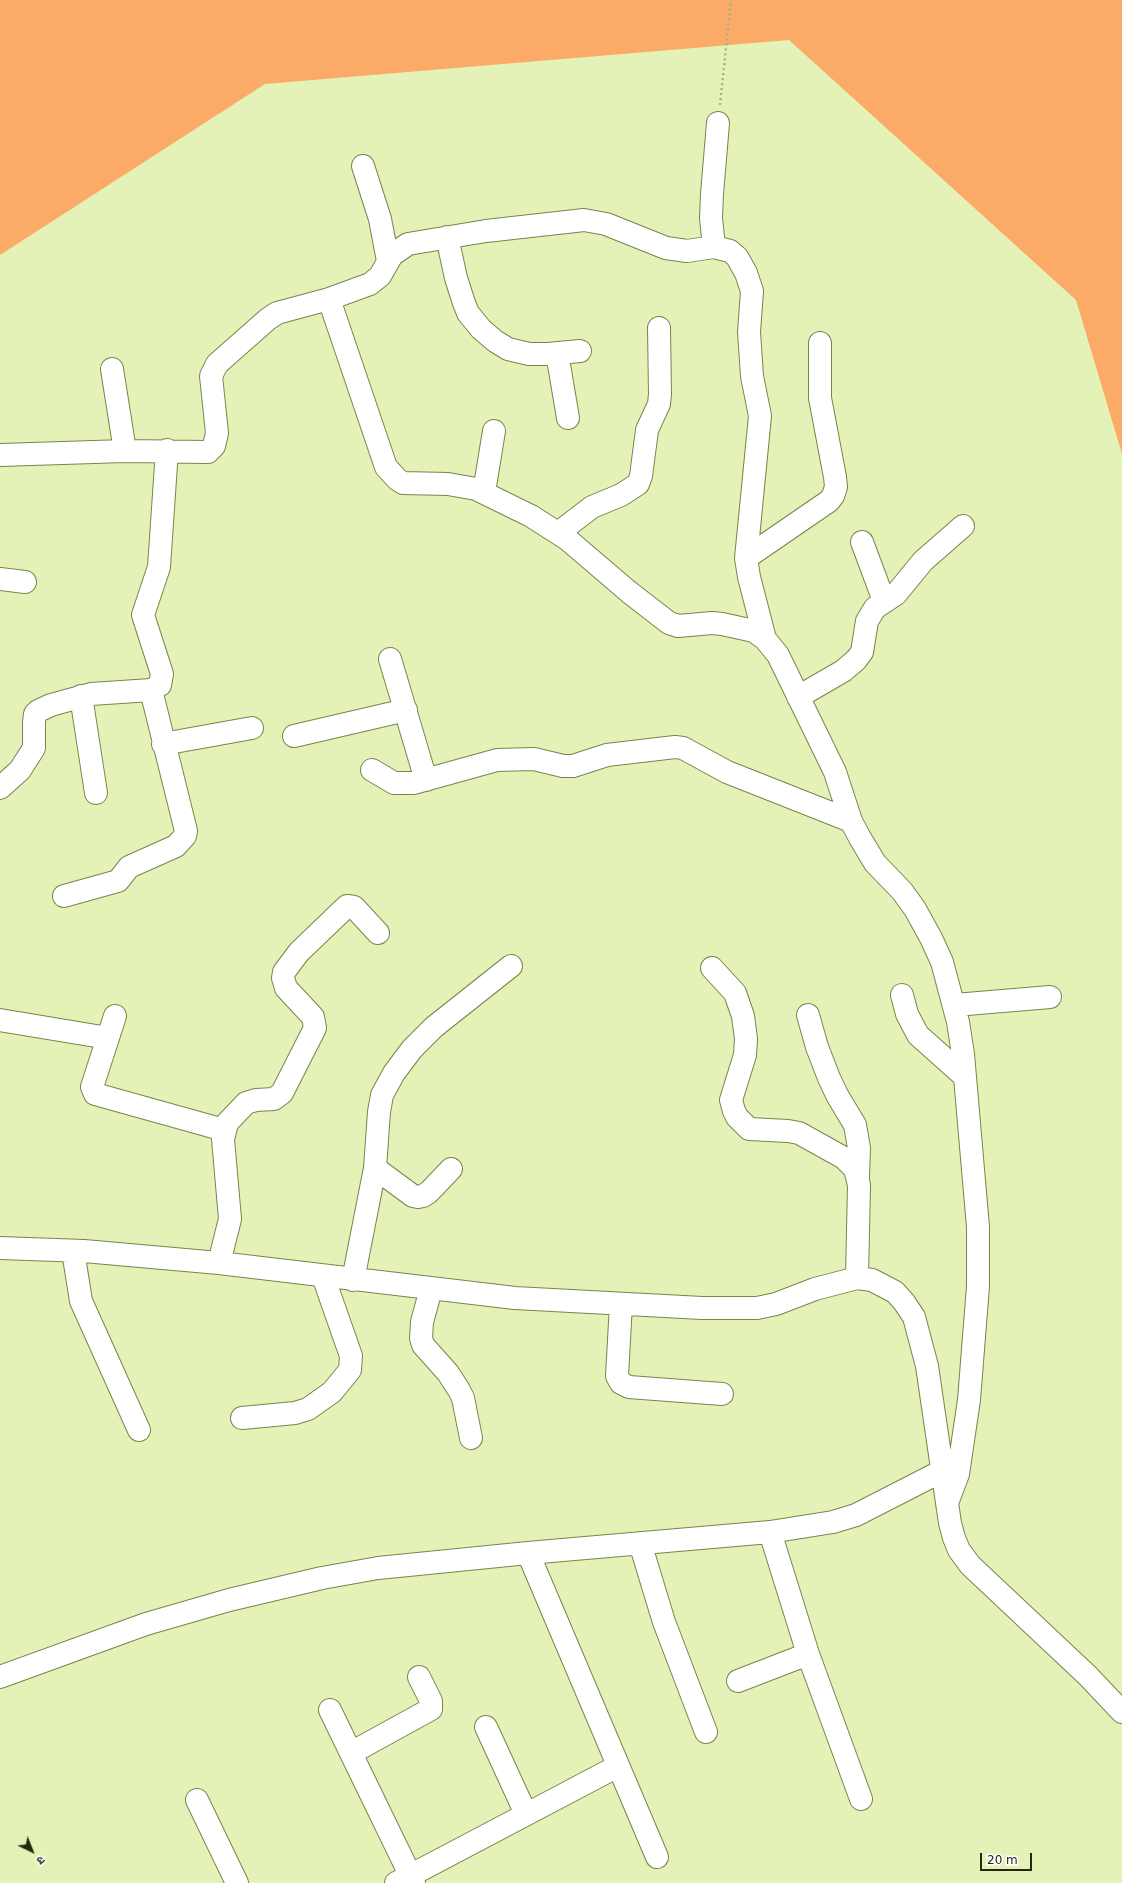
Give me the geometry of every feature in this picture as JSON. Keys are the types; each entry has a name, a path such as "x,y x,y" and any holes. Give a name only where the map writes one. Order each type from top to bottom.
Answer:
{"street":[{"path":"714,247 711,218 718,123"},
{"path":"363,166 380,219 388,260"},
{"path":"0,455 167,450 203,453 211,450 216,441 217,433 211,376 217,364 268,319 289,309 329,299 374,281 380,276 388,260 397,250 408,244 447,237 584,220 606,224 666,248 687,251 714,247 730,251 736,257 746,273 752,291 749,332 752,376 760,416 746,558 749,577 765,639"},
{"path":"447,237 456,278 464,303 468,313 481,329 508,349 529,354 580,351"},
{"path":"329,299 386,467 391,475 403,483 448,484 484,492 531,516 558,533 629,592 670,623 678,626 712,623 722,624 754,632 765,639 778,655 835,772 851,821 875,863 902,891 915,909 942,962 955,1004 964,1076 978,1227 978,1286 974,1345 962,1449 956,1484 947,1503"},
{"path":"558,533 592,507 621,495 638,484 641,476 647,430 659,404 659,328"},
{"path":"746,558 829,501 833,496 836,487 835,477 820,398 820,343"},
{"path":"557,353 568,418"},
{"path":"112,369 125,451"},
{"path":"484,492 494,431"},
{"path":"0,788 20,770 34,748 34,722 35,714 38,710 81,696 99,693 151,690 160,685 162,674 143,614 158,567 167,450"},
{"path":"798,697 843,670 856,660 862,652 867,621 875,608 896,594 923,561 963,526"},
{"path":"862,542 884,601"},
{"path":"0,579 25,582"},
{"path":"390,659 426,780"},
{"path":"64,896 118,881 129,867 176,846 185,836 186,831 163,744 151,690"},
{"path":"81,696 96,793"},
{"path":"294,736 406,710"},
{"path":"163,744 252,728"},
{"path":"372,770 394,783 414,783 497,760 534,759 563,766 573,766 607,755 675,747 683,748 727,772 851,821"},
{"path":"218,1263 230,1219 223,1139 224,1130 234,1113 246,1103 256,1100 274,1099 282,1093 315,1028 313,1017 286,988 284,982 284,972 288,965 347,906 354,907 378,933"},
{"path":"353,1280 375,1168 379,1112 382,1096 394,1073 412,1048 434,1027 511,966"},
{"path":"712,968 735,993 744,1016 746,1039 744,1055 731,1100 737,1117 749,1129 799,1133 844,1158 855,1169 858,1177"},
{"path":"902,995 907,1014 918,1035 964,1076"},
{"path":"955,1004 1050,997"},
{"path":"808,1015 817,1047 829,1078 855,1125 859,1148 857,1278"},
{"path":"115,1016 92,1087 93,1092 97,1096 224,1130"},
{"path":"0,1020 108,1038"},
{"path":"375,1168 413,1196 418,1197 429,1192 451,1169"},
{"path":"0,1248 73,1251 218,1263 515,1298 710,1309 757,1308 776,1304 815,1289 857,1278 872,1280 894,1292 904,1302 914,1317 927,1366 947,1503 954,1538 964,1557 1088,1676 1122,1712"},
{"path":"73,1251 81,1301 139,1430"},
{"path":"242,1418 295,1413 308,1409 332,1392 350,1370 351,1356 323,1276"},
{"path":"431,1289 422,1322 421,1338 423,1344 448,1373 459,1390 471,1438"},
{"path":"621,1304 617,1376 621,1383 629,1387 722,1394"},
{"path":"0,1677 146,1624 229,1600 306,1582 378,1568 528,1553 770,1532 833,1522 856,1515 942,1471"},
{"path":"770,1532 808,1654 861,1799"},
{"path":"640,1543 664,1622 706,1732"},
{"path":"528,1553 657,1857"},
{"path":"738,1681 808,1654"},
{"path":"351,1753 430,1709 431,1700 419,1677"},
{"path":"330,1710 351,1753 406,1880 526,1814 618,1766"},
{"path":"486,1726 526,1814"},
{"path":"197,1800 237,1883"}],"path":[{"path":"718,123 731,0"}],"shaded area":[{"path":"0,0 1122,0 1122,454 1076,300 789,40 265,84 0,255"}]}
